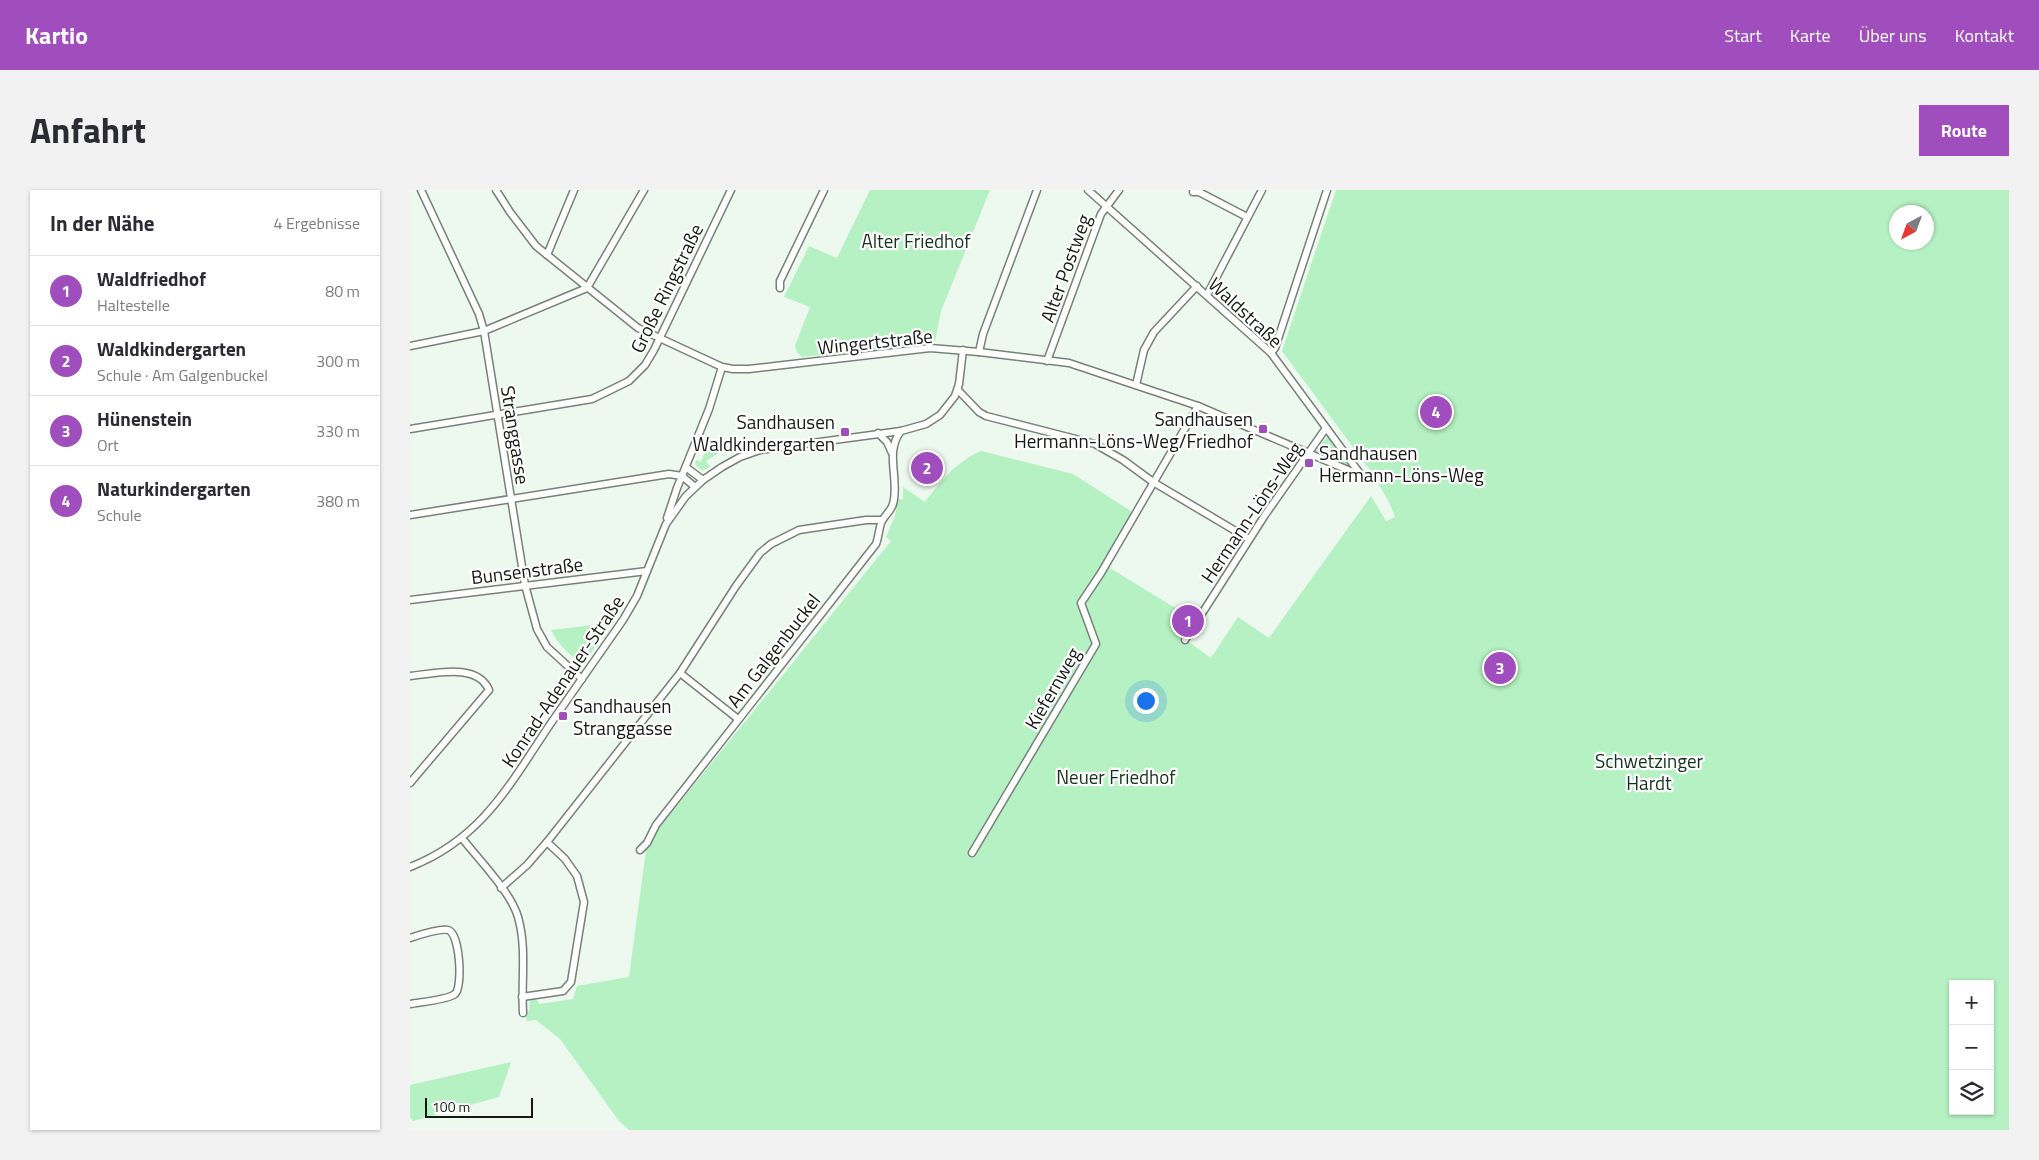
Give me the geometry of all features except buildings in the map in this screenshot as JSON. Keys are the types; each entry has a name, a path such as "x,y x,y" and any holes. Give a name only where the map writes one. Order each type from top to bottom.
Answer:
{"street":[{"name":"Stranggasse","path":"421,190 479,314 484,332 525,585 537,629 547,647 582,679"},
{"name":"Wingertstraße","path":"496,190 510,212 546,256 638,328 722,367 749,369 930,348 963,350 1069,363 1198,406 1362,476"},
{"path":"546,256 574,190"},
{"path":"410,346 484,332 587,288 644,190"},
{"name":"Große Ringstraße","path":"410,429 592,398 619,387 637,374 645,365 660,338 731,190"},
{"path":"780,288 780,281 824,190"},
{"path":"979,352 983,334 1037,190"},
{"name":"Waldstraße","path":"1088,190 1271,353 1362,476"},
{"name":"Alter Postweg","path":"1047,361 1101,214 1119,190"},
{"path":"1207,295 1262,190"},
{"path":"1271,353 1275,348 1327,190"},
{"path":"1193,192 1199,192 1248,217"},
{"path":"1136,385 1148,340 1197,286"},
{"path":"963,350 958,390 979,412 986,416 1095,444 1124,460 1154,482 1249,539"},
{"path":"666,524 682,476 687,468 709,409 722,367"},
{"name":"Konrad-Adenauer-Straße","path":"410,867 425,862 462,838 482,820 509,788 627,613 666,524 695,487 703,480 740,457 760,450 920,427 932,421 945,409 958,390"},
{"name":"Kiefernweg","path":"972,853 1096,644 1081,603 1101,573 1198,406"},
{"name":"Hermann-Löns-Weg","path":"1185,640 1249,539 1326,428"},
{"name":"Am Galgenbuckel","path":"640,850 647,843 656,825 876,544 882,520 888,515 893,504 895,492 893,456 895,441 901,431"},
{"name":"Am Galgenbuckel","path":"878,433 887,442 893,456"},
{"path":"687,468 703,480"},
{"path":"410,515 669,474 682,476 695,487"},
{"path":"501,888 527,865 548,842 680,673 747,569 771,544 800,530 866,520 882,520"},
{"name":"Bunsenstraße","path":"410,600 647,571"},
{"path":"410,676 459,672 478,676 489,690 410,783"},
{"path":"680,673 738,719"},
{"path":"462,838 511,901 518,916 522,936 523,1013"},
{"path":"522,997 566,989 571,982 579,940 584,902 581,885 565,859 548,842"},
{"path":"410,938 440,930 452,932 457,941 460,982 454,995 410,1004"}],"green space":[{"name":"Alter Friedhof","path":"870,190 990,190 941,311 935,342 924,343 923,337 874,343 875,349 802,357 797,352 795,346 810,307 784,297 809,246 837,258"},
{"name":"Schwetzinger Hardt","path":"1336,190 2009,190 2009,1130 629,1130 619,1121 560,1039 536,1020 527,1021 525,1013 529,1011 530,999 536,998 539,1004 573,999 577,986 629,977 647,843 891,541 886,537 895,516 898,499 903,499 903,487 925,502 943,479 957,466 981,451 1073,474 1134,513 1105,565 1190,617 1179,635 1211,658 1238,617 1269,638 1371,496 1386,521 1395,517 1389,502 1372,473 1282,351"},
{"path":"1329,437 1353,470 1317,452 1317,449"},
{"path":"707,446 722,451 706,461 710,467 702,471 695,464 696,460 701,462"},
{"path":"611,623 583,665 561,645 551,630"},
{"path":"511,1062 499,1097 413,1121 410,1117 410,1085"}],"place":[{"name":"Naturkindergarten","path":"1436,412"},
{"name":"Sandhausen Hermann-Löns-Weg/Friedhof","path":"1263,429"},
{"name":"Sandhausen Waldkindergarten","path":"845,432"},
{"name":"Sandhausen Hermann-Löns-Weg","path":"1309,463"},
{"name":"Waldkindergarten","path":"927,468"},
{"name":"Waldfriedhof","path":"1188,621"},
{"name":"Hünenstein","path":"1500,668"},
{"name":"Sandhausen Stranggasse","path":"563,716"}],"park label":[{"name":"Neuer Friedhof","path":"1116,776"}]}
